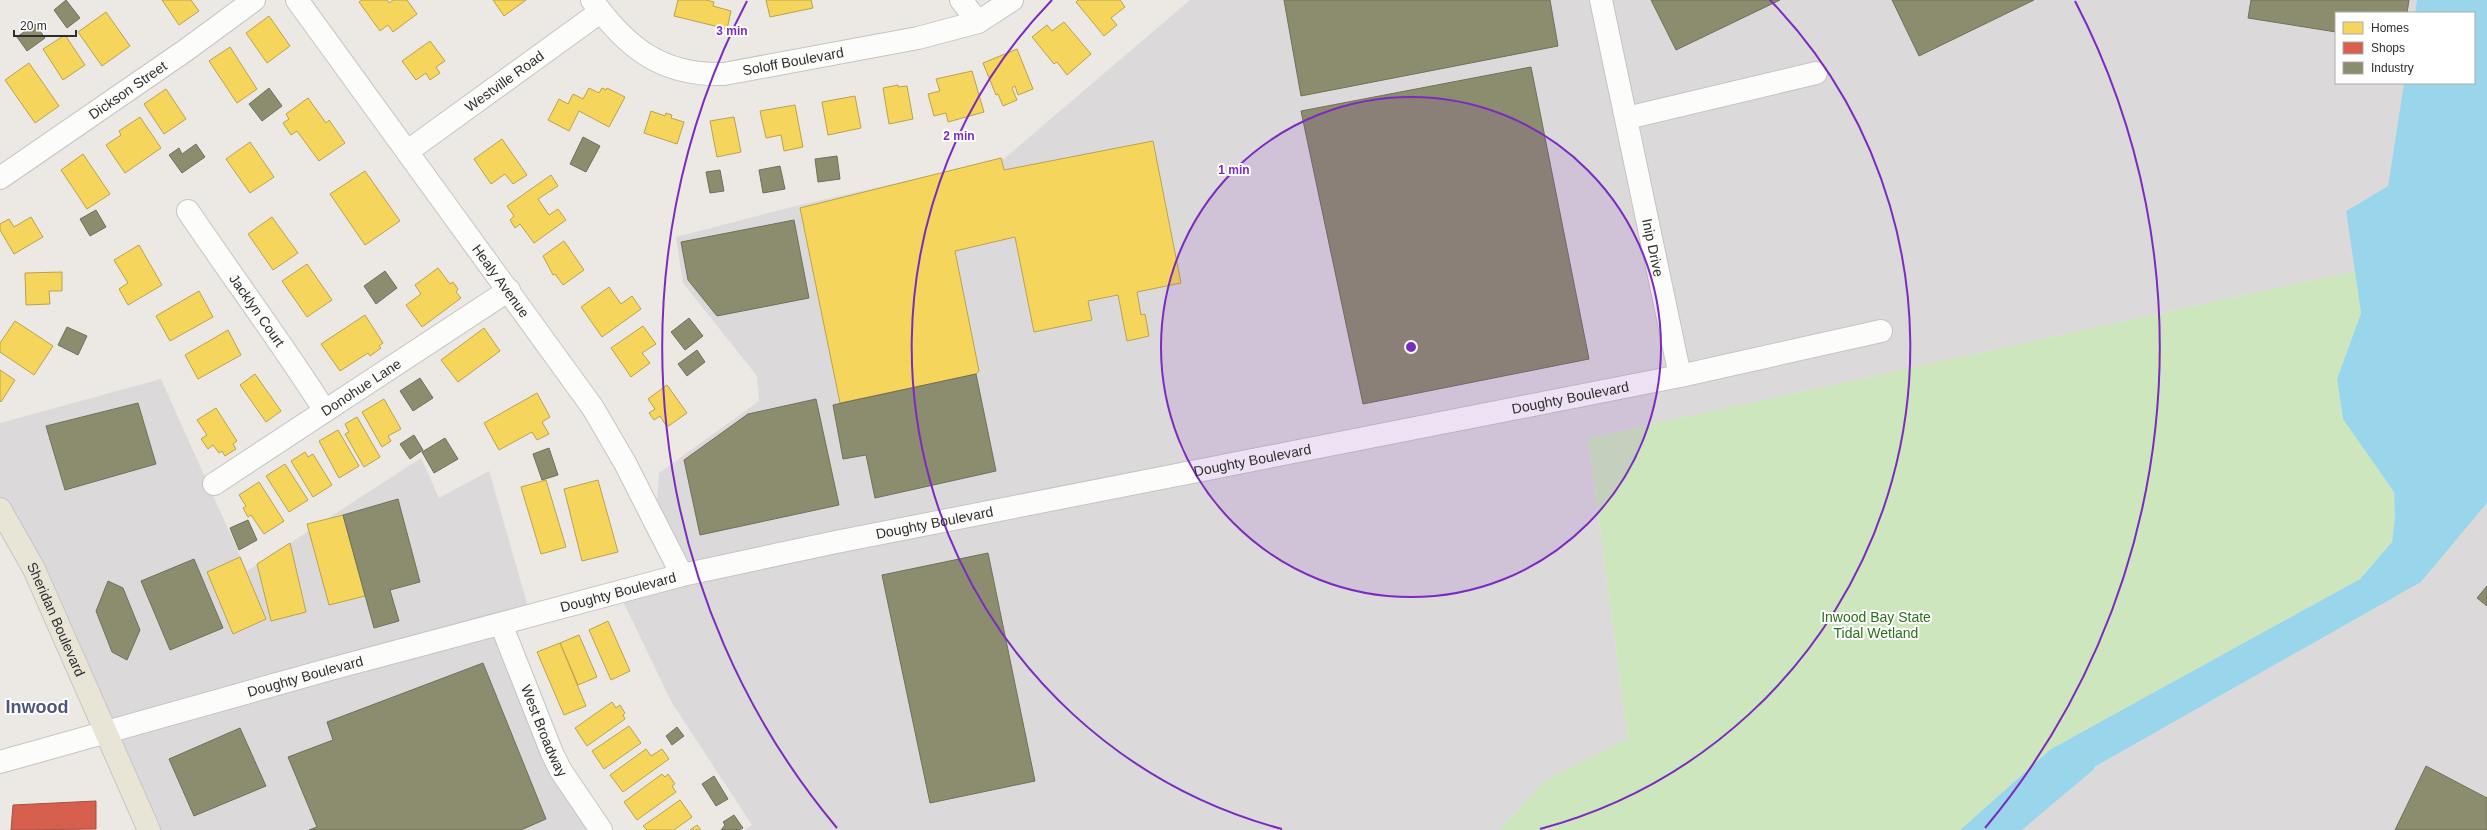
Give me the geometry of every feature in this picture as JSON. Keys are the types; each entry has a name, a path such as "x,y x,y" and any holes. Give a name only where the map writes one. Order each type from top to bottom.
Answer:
{"main road":[{"name":"Sheridan Boulevard","path":"0,509 34,569 149,830"}],"street":[{"name":"Dickson Street","path":"0,178 186,50 254,0"},
{"name":"Healy Avenue","path":"297,0 509,290 593,408 625,463 682,575"},
{"path":"962,0 978,22"},
{"name":"Soloff Boulevard","path":"596,6 629,45 645,56 672,68 704,74 724,74 918,38 978,22 1012,0"},
{"name":"Inip Drive","path":"1601,0 1680,376"},
{"name":"Westville Road","path":"408,151 596,6"},
{"path":"1627,118 1816,73"},
{"name":"Jacklyn Court","path":"188,211 231,275 287,351 325,411"},
{"name":"Donohue Lane","path":"214,484 509,290"},
{"name":"Doughty Boulevard","path":"0,762 327,670 682,575 836,542 1680,376 1881,331"},
{"name":"West Broadway","path":"501,624 552,753 561,771 601,830"}],"shaded area":[{"path":"1190,0 2417,0 2415,12 2335,12 2335,84 2404,84 2388,186 2346,211 2355,271 1588,438 1628,739 1547,779 1499,830 745,830 752,825 672,703 617,589 675,574 655,528 659,473 759,401 757,376 683,283 676,237 796,206 1005,158"},
{"path":"161,379 247,571 421,458 439,498 489,471 530,614 509,619 562,753 611,830 149,830 0,511 0,423"},
{"path":"2487,503 2487,830 2019,830 2075,778 2421,582"}],"green space":[{"name":"Inwood Bay State Tidal Wetland","path":"2355,271 2361,313 2337,379 2343,418 2394,492 2395,517 2392,542 2360,579 2051,749 1960,830 1499,830 1547,779 1628,739 1588,438"}],"water":[{"path":"2417,0 2487,0 2487,503 2421,582 2075,778 2016,830 1960,830 2051,749 2360,579 2392,542 2395,517 2394,492 2343,419 2337,379 2361,313 2346,211 2388,186 2404,84 2475,84 2475,12 2415,12"}],"building: Homes":[{"path":"162,0 191,0 199,11 179,25"},
{"path":"362,0 387,0 389,3 393,0 407,0 417,14 393,32 388,25 380,31 359,2"},
{"path":"493,0 526,0 504,16"},
{"path":"678,0 706,0 714,2 713,6 731,11 727,29 674,16"},
{"path":"766,0 811,0 813,8 770,17"},
{"path":"1078,0 1120,0 1125,7 1111,18 1117,25 1104,36 1076,2"},
{"path":"106,12 130,46 102,66 78,32"},
{"path":"269,16 290,46 267,63 246,33"},
{"path":"1064,22 1091,54 1067,75 1057,62 1054,64 1032,37 1047,25 1052,31"},
{"path":"65,35 85,65 63,80 43,49"},
{"path":"430,41 445,61 436,67 440,73 430,80 426,73 416,80 402,61"},
{"path":"230,47 257,89 237,103 209,61"},
{"path":"1017,49 1033,89 1018,95 1015,86 1012,88 1017,100 1003,106 998,94 996,95 983,63"},
{"path":"29,63 59,106 35,123 5,80"},
{"path":"972,71 984,112 948,122 946,113 934,116 928,94 940,91 936,79"},
{"path":"898,85 898,87 907,86 913,119 889,124 883,88"},
{"path":"589,88 599,93 602,88 606,90 607,88 625,97 609,127 579,111 569,131 548,120 559,99 568,104 573,94 583,99"},
{"path":"166,89 186,119 164,134 144,104"},
{"path":"855,96 861,128 828,135 822,102"},
{"path":"308,98 326,123 329,120 345,143 319,161 297,131 291,135 283,123 289,119 286,114"},
{"path":"795,105 803,147 784,151 781,135 766,138 760,111"},
{"path":"651,111 665,116 666,113 672,115 671,118 684,122 677,144 644,133"},
{"path":"140,117 161,148 125,173 106,145 121,135 119,131"},
{"path":"734,117 741,152 717,157 710,121"},
{"path":"502,139 527,175 513,184 505,174 491,184 474,159"},
{"path":"1153,141 1181,283 1137,292 1141,315 1145,314 1149,336 1127,341 1118,295 1088,301 1092,320 1034,332 1015,237 955,251 979,371 976,374 840,403 800,208 1001,158 1004,170"},
{"path":"250,142 274,177 250,193 226,159"},
{"path":"83,154 110,194 87,209 61,170"},
{"path":"365,171 400,221 365,245 330,194"},
{"path":"551,175 558,186 538,199 549,215 558,209 566,220 534,243 520,224 515,228 510,220 514,216 507,206"},
{"path":"31,217 43,237 14,254 0,230 0,224 9,219 14,227"},
{"path":"272,217 298,253 273,270 248,234"},
{"path":"564,241 584,270 563,285 555,274 553,275 543,256"},
{"path":"139,245 162,285 128,305 119,289 128,283 114,260"},
{"path":"307,264 332,300 307,317 282,281"},
{"path":"438,268 450,284 453,282 458,289 456,292 461,298 422,327 406,305 421,294 415,285"},
{"path":"62,272 62,291 49,291 50,304 26,305 25,273"},
{"path":"609,287 621,304 632,296 641,309 602,337 581,307"},
{"path":"199,291 213,317 170,341 156,316"},
{"path":"365,315 383,343 379,346 381,348 370,356 368,353 340,371 321,344"},
{"path":"15,321 53,346 34,375 0,352 0,343"},
{"path":"643,326 656,344 642,353 650,363 631,377 611,348"},
{"path":"484,328 500,351 458,382 441,360"},
{"path":"228,330 241,355 198,379 185,355"},
{"path":"0,370 15,380 1,402 0,401"},
{"path":"255,374 281,411 266,422 240,385"},
{"path":"667,385 687,413 667,427 660,416 654,420 649,413 655,409 648,399"},
{"path":"537,393 550,417 542,422 549,434 537,440 532,432 499,450 484,423"},
{"path":"384,399 401,429 388,436 391,441 382,447 362,412"},
{"path":"216,408 237,441 233,444 236,449 225,456 222,451 219,453 213,445 208,449 201,439 207,435 197,420"},
{"path":"357,417 380,457 364,467 345,434 349,432 345,424"},
{"path":"338,430 359,466 339,478 319,441"},
{"path":"305,452 308,457 313,454 332,485 313,497 291,461"},
{"path":"285,464 308,500 289,512 266,476"},
{"path":"546,480 566,547 541,554 521,487"},
{"path":"598,480 618,552 582,561 564,489"},
{"path":"259,482 284,521 264,534 251,515 248,517 243,508 246,506 239,495"},
{"path":"343,515 365,596 329,605 307,524"},
{"path":"290,543 306,612 271,621 257,564"},
{"path":"240,557 266,619 233,634 207,572"},
{"path":"608,621 630,671 611,680 589,630"},
{"path":"579,635 597,677 578,685 560,643"},
{"path":"560,643 586,706 564,715 537,652"},
{"path":"612,702 616,708 620,705 625,713 623,715 625,719 587,746 575,728"},
{"path":"629,726 641,743 604,769 592,751"},
{"path":"646,749 651,756 662,749 669,759 623,792 610,775"},
{"path":"662,774 665,777 668,774 675,784 672,786 676,792 637,820 624,802"},
{"path":"680,800 692,817 674,830 647,830 643,826"},
{"path":"697,825 701,830 690,830"}],"building: Shops":[{"path":"96,801 96,829 11,830 13,805"}],"building: Industry":[{"path":"66,0 80,18 67,28 54,10"},
{"path":"1284,0 1550,0 1558,46 1301,96"},
{"path":"1651,0 1780,0 1676,50"},
{"path":"1892,0 2034,0 1919,56"},
{"path":"2251,0 2409,0 2407,12 2335,12 2335,32 2248,18"},
{"path":"35,24 45,38 27,51 17,37"},
{"path":"1531,67 1589,359 1363,404 1301,111"},
{"path":"269,88 282,106 262,121 249,104"},
{"path":"583,137 600,146 586,172 570,164"},
{"path":"196,144 205,157 182,173 169,155 179,148 182,154"},
{"path":"837,156 840,179 818,182 815,159"},
{"path":"780,166 785,189 763,193 759,170"},
{"path":"720,170 724,191 710,193 706,172"},
{"path":"96,210 106,227 90,236 80,219"},
{"path":"794,220 809,298 717,316 688,280 681,242"},
{"path":"385,271 397,288 376,304 364,286"},
{"path":"689,318 703,336 685,350 671,332"},
{"path":"67,327 87,336 78,355 58,345"},
{"path":"697,350 705,362 687,376 678,364"},
{"path":"976,374 996,471 875,498 866,455 843,459 833,405"},
{"path":"420,378 433,398 413,411 400,391"},
{"path":"816,399 839,505 700,535 684,460 748,414"},
{"path":"138,403 156,464 65,490 46,426"},
{"path":"414,435 423,450 410,459 400,444"},
{"path":"445,438 458,459 434,473 422,452"},
{"path":"549,448 558,475 542,480 533,454"},
{"path":"398,499 420,582 390,590 399,621 374,628 343,515"},
{"path":"248,520 257,540 239,550 230,528"},
{"path":"988,553 1035,781 930,803 882,575"},
{"path":"194,559 223,628 170,650 141,581"},
{"path":"108,581 123,588 140,630 127,660 112,652 96,611"},
{"path":"2487,586 2487,606 2477,598"},
{"path":"483,663 546,819 521,830 309,830 317,827 288,757 333,740 327,722"},
{"path":"677,727 684,736 672,745 666,736"},
{"path":"240,728 266,786 194,816 169,759"},
{"path":"2426,766 2487,798 2487,830 2395,830"},
{"path":"714,776 728,799 716,806 702,784"},
{"path":"734,815 743,828 739,830 721,830 725,825 723,822"}],"waterway":[{"path":"2017,830 2091,768"}],"district":[{"name":"Inwood","path":"37,707"}]}
